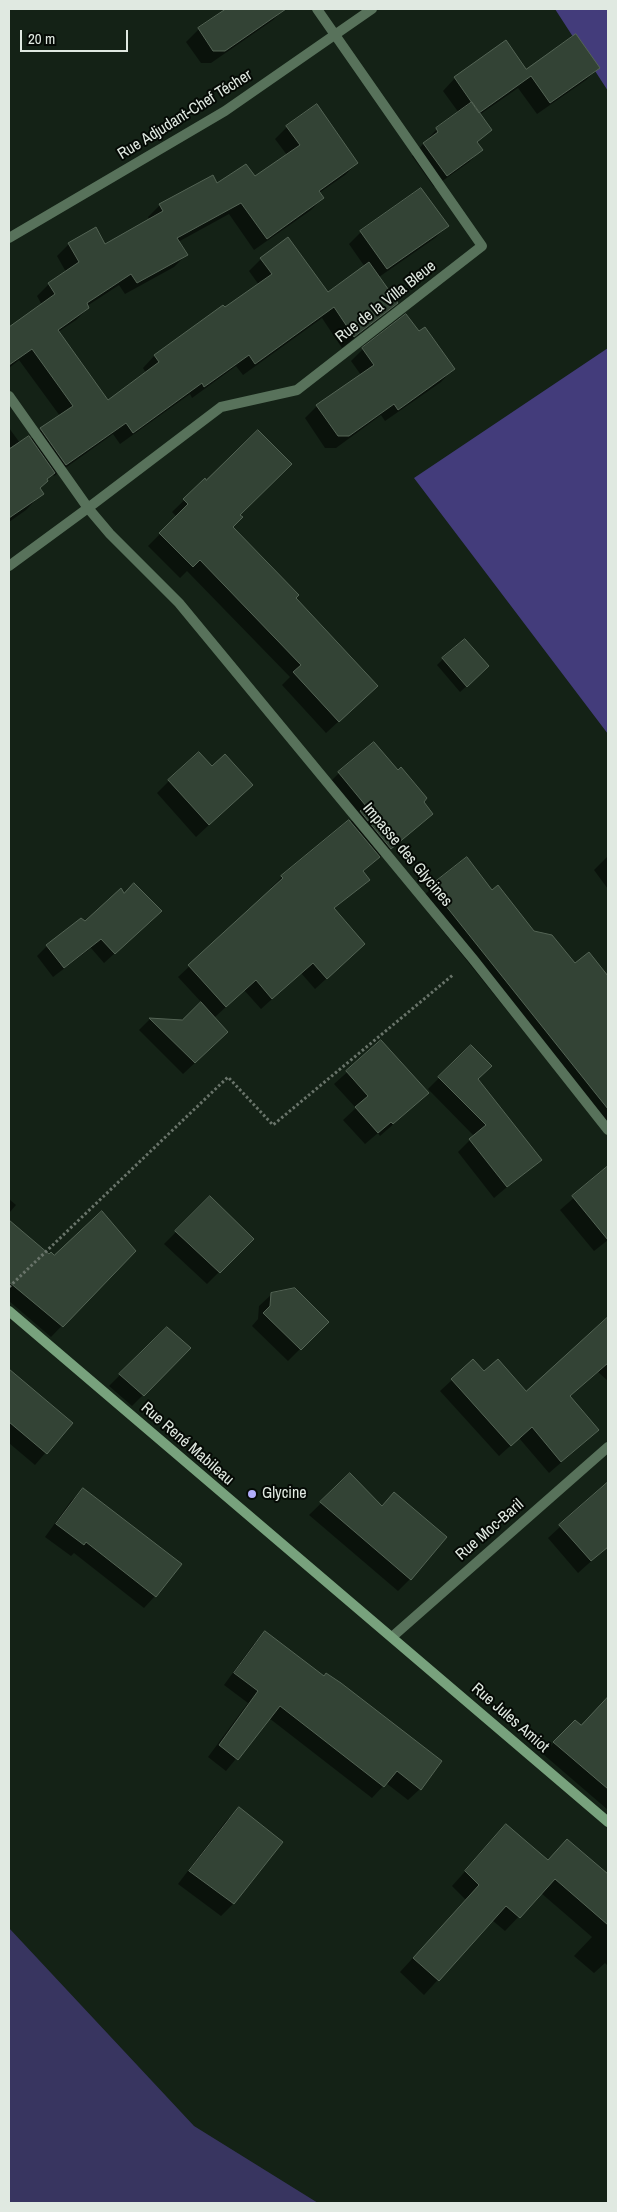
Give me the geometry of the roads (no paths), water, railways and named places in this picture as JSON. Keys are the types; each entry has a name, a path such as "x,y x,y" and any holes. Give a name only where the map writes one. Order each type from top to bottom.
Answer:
{"main road":[{"name":"Rue René Mabileau","path":"9,1311 392,1637"},
{"name":"Rue Jules Amiot","path":"392,1637 608,1822"}],"street":[{"path":"317,9 335,34"},
{"name":"Rue Adjudant-Chef Técher","path":"9,238 225,111 372,9"},
{"name":"Rue de la Villa Bleue","path":"88,508 221,408 297,390 482,246 335,34"},
{"path":"9,396 88,508 9,566"},
{"name":"Impasse des Glycines","path":"88,508 110,534 179,603 473,959 608,1130"},
{"name":"Rue Moc-Baril","path":"392,1637 608,1447"}],"place":[{"name":"Glycine","path":"252,1494"}]}
